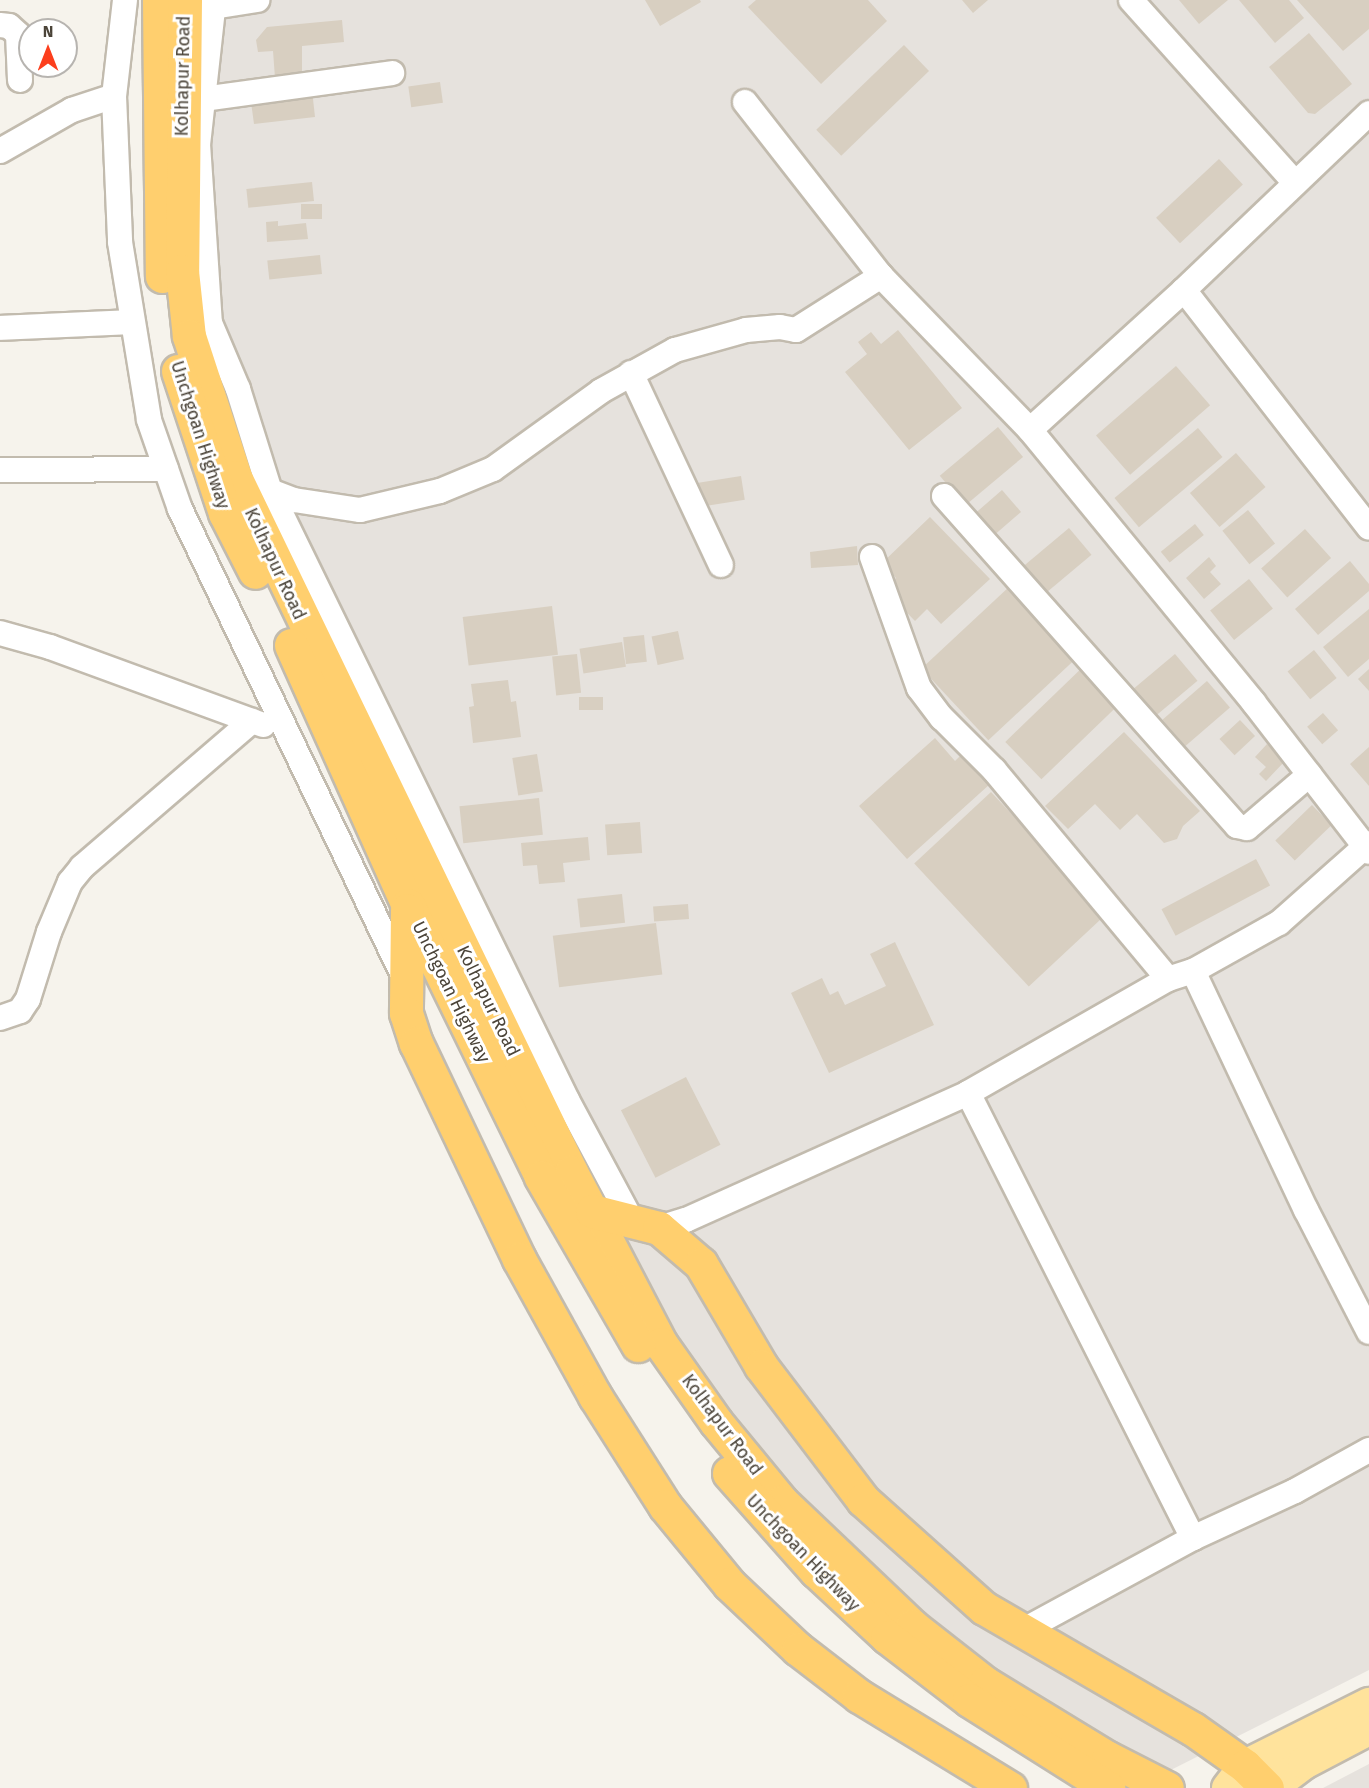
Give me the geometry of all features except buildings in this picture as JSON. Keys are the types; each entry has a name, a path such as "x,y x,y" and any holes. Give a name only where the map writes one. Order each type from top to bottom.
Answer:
{"highway":[{"name":"Unchgoan Highway","path":"159,0 159,232 164,307 173,357 225,513 274,607 408,904 541,1177 649,1364 694,1430 760,1512 887,1637 969,1700 1108,1788"},
{"name":"Kolhapur Road","path":"204,2 182,271 189,336 235,477 293,604 592,1211 661,1344 716,1422 782,1502 912,1626 985,1683 1108,1758 1167,1788"},
{"path":"408,904 406,1013 416,1043 519,1259 595,1396 665,1506 729,1584 798,1649 860,1696 1010,1788"},
{"path":"592,1211 646,1225 700,1264 761,1366 863,1500 984,1608 1020,1632 1193,1729 1253,1782"}],"main road":[{"path":"1253,1782 1369,1704"},
{"path":"1253,1782 1304,1763 1369,1730"}],"street":[{"path":"125,0 114,96 120,242 149,420 180,509 229,618 286,731 405,980"},
{"path":"257,0 204,2 203,99 198,144 210,323 238,389 270,491 557,1080 646,1225 686,1220 968,1093 1168,979 1193,971 1279,923 1368,848 1030,430 881,276 745,102"},
{"path":"1131,0 1296,183"},
{"path":"0,25 9,26 18,34 20,80"},
{"path":"203,99 392,73"},
{"path":"0,151 72,110 114,96"},
{"path":"1030,430 1184,290 1369,113"},
{"path":"270,491 294,500 360,510 440,491 493,470 631,373 675,350 746,330 780,327 796,330 881,276"},
{"path":"1184,290 1369,528"},
{"path":"0,328 132,322"},
{"path":"631,373 721,565"},
{"path":"0,470 166,469"},
{"path":"944,496 1238,826 1246,828 1309,775"},
{"path":"872,557 919,688 942,718 994,770 1168,979"},
{"path":"0,633 50,647 252,721 286,731"},
{"path":"0,1018 20,1011 28,999 49,932 70,882 82,867 252,721"},
{"path":"1193,971 1306,1210 1369,1332"},
{"path":"968,1093 1193,1538"},
{"path":"1020,1632 1193,1538 1295,1491 1369,1450"}],"shaded area":[{"path":"185,0 1369,0 1369,1670 1151,1780 912,1626 673,1361 211,401"},
{"path":"1369,1764 1369,1788 1323,1788"}]}
